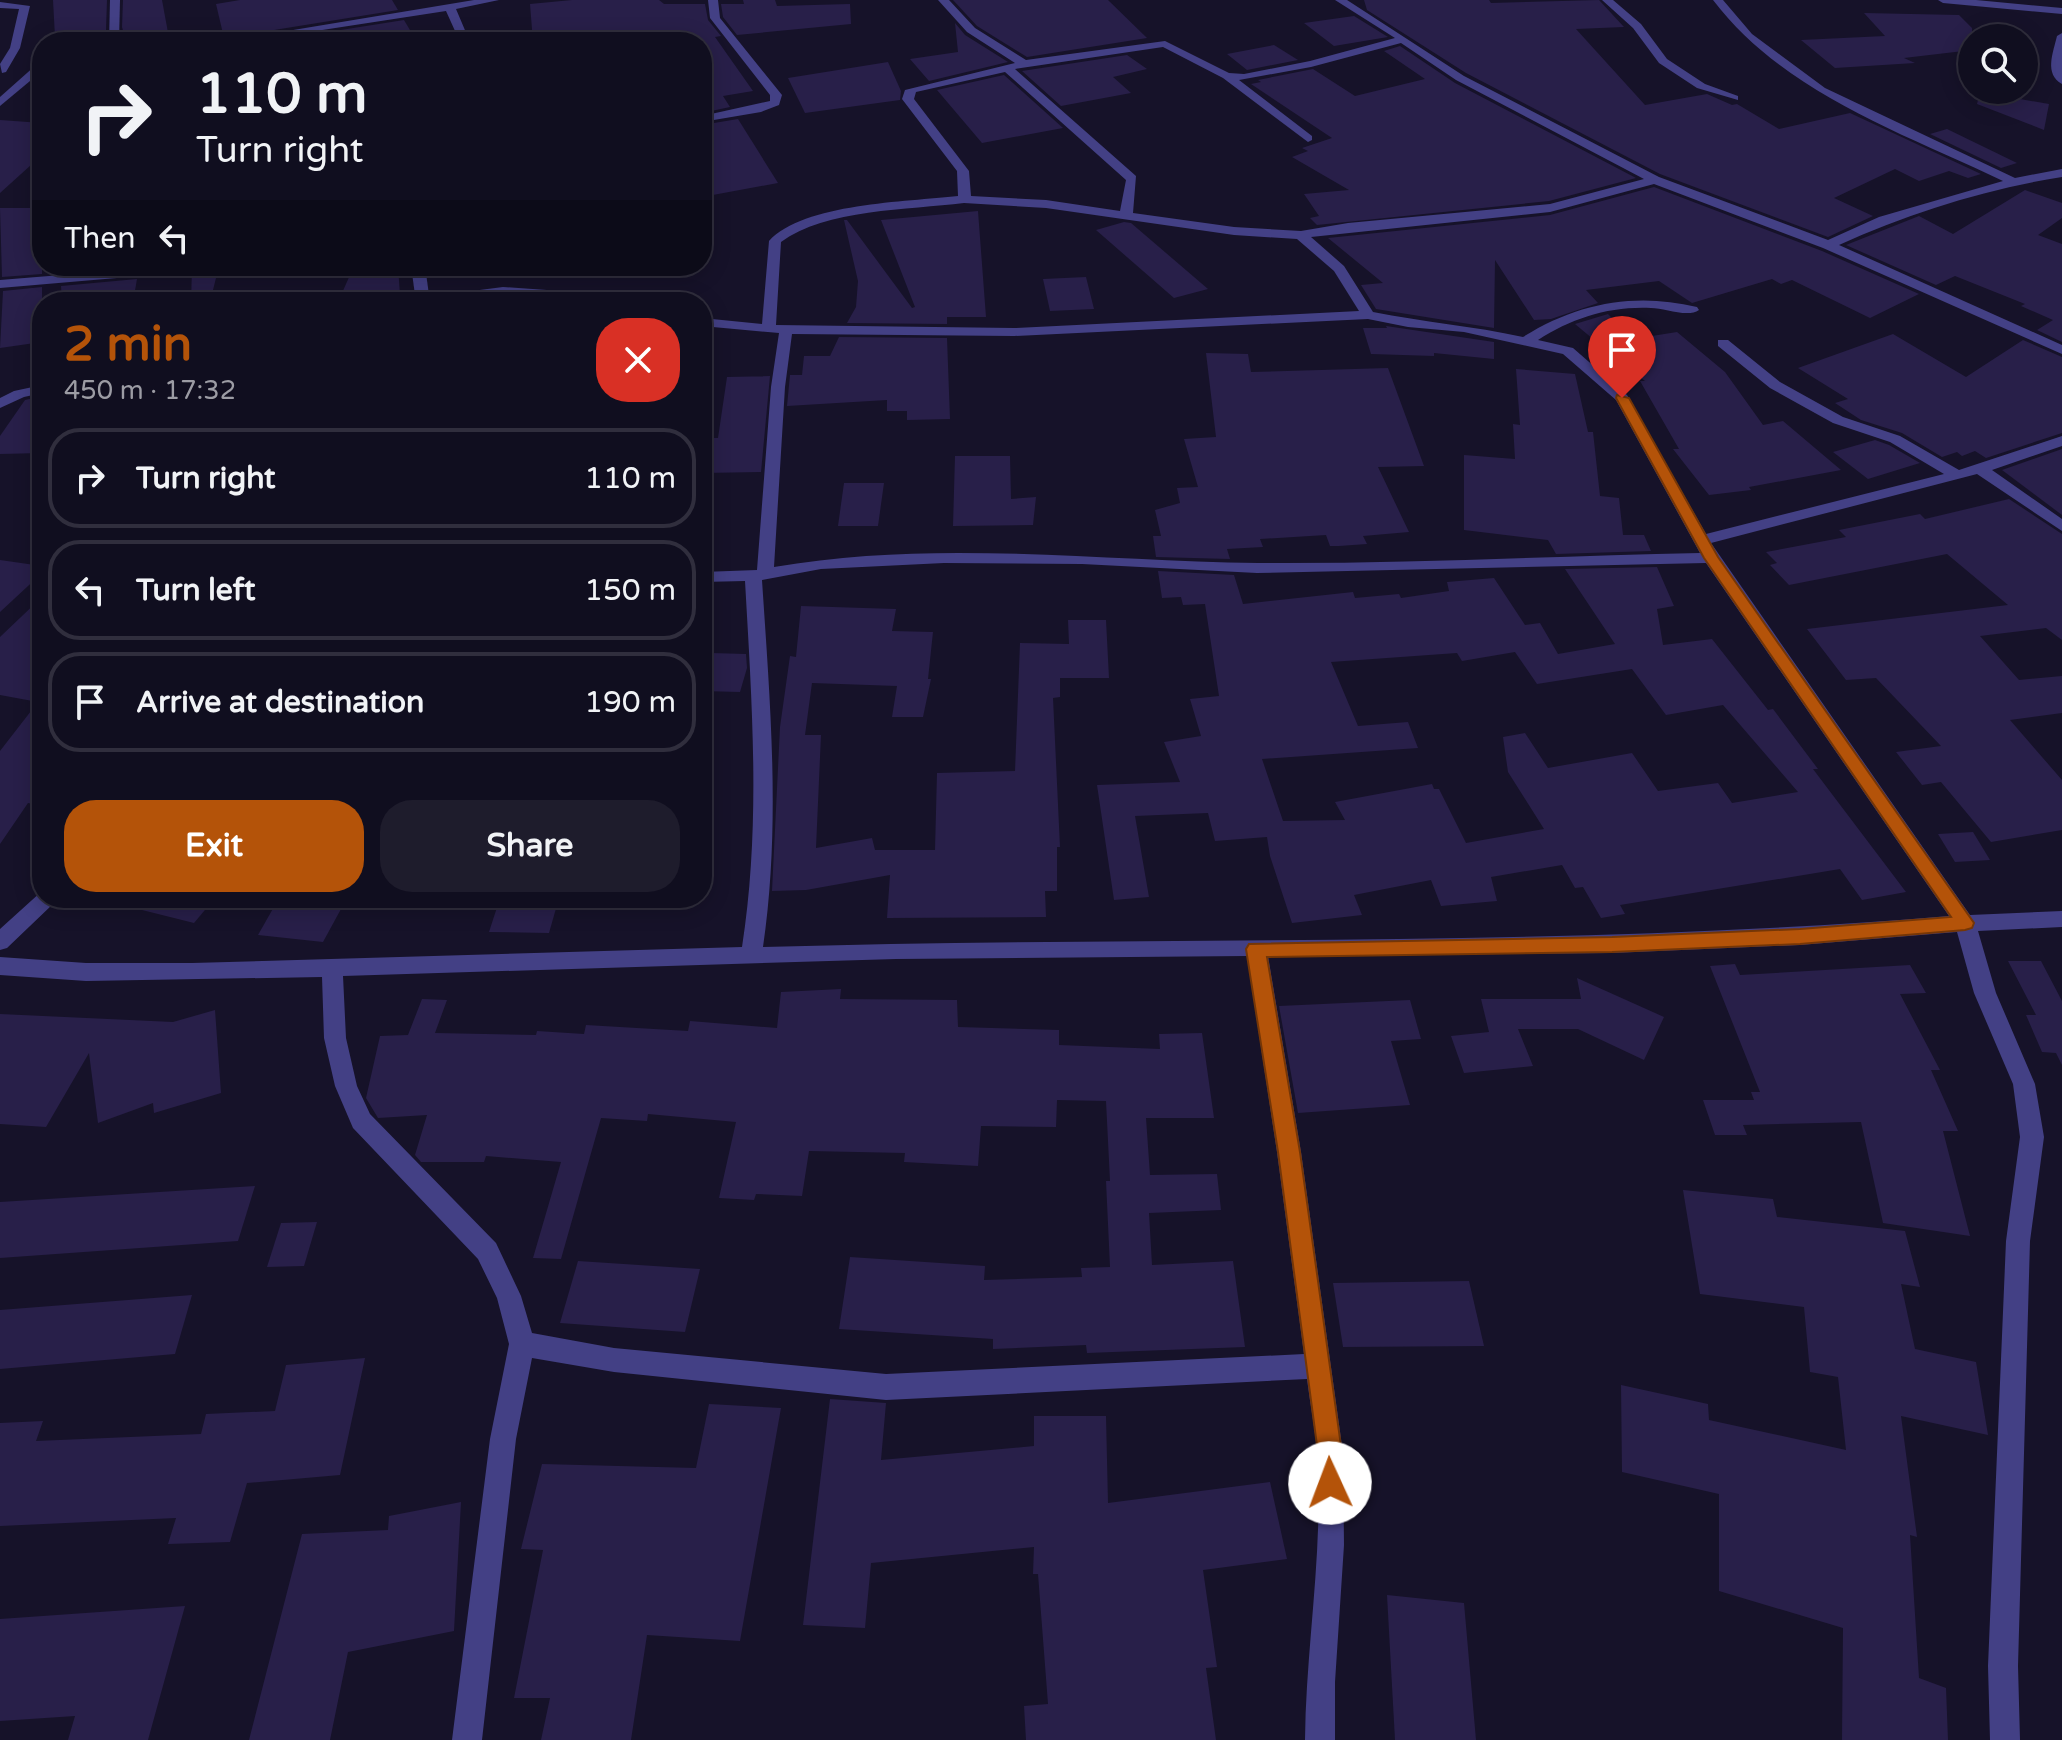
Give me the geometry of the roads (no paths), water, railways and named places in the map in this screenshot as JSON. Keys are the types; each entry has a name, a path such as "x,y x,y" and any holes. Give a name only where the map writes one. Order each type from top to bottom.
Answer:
{"street":[{"path":"114,32 115,0"},
{"path":"712,117 761,109 775,103 776,95 715,18 713,0"},
{"path":"943,0 971,30 1024,64"},
{"path":"1340,0 1423,51 1460,78 1655,180 1912,280 2062,350"},
{"path":"1607,0 1637,26 1663,61 1701,86 1734,98"},
{"path":"1718,0 1748,36 1821,90 2014,182"},
{"path":"1943,0 2062,11"},
{"path":"315,32 487,1"},
{"path":"0,5 25,6 15,48 1,71"},
{"path":"450,8 461,32"},
{"path":"2062,36 2055,65 2062,81"},
{"path":"1227,76 1244,77 1311,64 1401,40"},
{"path":"964,199 966,182 963,171 908,99 911,90 1024,64 1165,44 1227,76 1308,138"},
{"path":"1,71 32,68"},
{"path":"1008,69 1132,179 1126,215"},
{"path":"0,103 32,75"},
{"path":"1828,245 1883,220 2014,182 2062,173"},
{"path":"769,327 775,241 795,226 820,217 964,199 1046,204 1234,231 1301,235 1348,227 1550,208 1655,180"},
{"path":"1301,235 1339,269 1368,315"},
{"path":"0,284 98,276"},
{"path":"1528,340 1552,322 1609,305 1667,303 1692,310"},
{"path":"712,323 786,330 1014,332 1368,315 1528,340 1568,351 1622,398 1711,558 1965,923 1985,993 2024,1084 2032,1137 2018,1241 2003,1666 2005,1740"},
{"path":"751,956 762,884 765,778 759,715 759,575 786,330"},
{"path":"1723,343 1775,385 1838,420 1895,439 1957,475"},
{"path":"0,404 32,391"},
{"path":"1700,541 1980,469 2062,441"},
{"path":"1980,469 2062,526"},
{"path":"712,577 759,575 821,564 944,558 1082,559 1257,568 1711,558"},
{"path":"0,942 36,908"},
{"path":"0,966 86,972 332,969 896,951 1612,945 1800,937 1965,923 2062,919"},
{"path":"1256,949 1289,1152 1330,1453 1330,1545 1320,1682 1320,1740"},
{"path":"332,969 335,1038 346,1086 361,1121 487,1251 509,1296 522,1344 503,1439 467,1740"},
{"path":"522,1344 614,1360 886,1387 1317,1366"}]}
